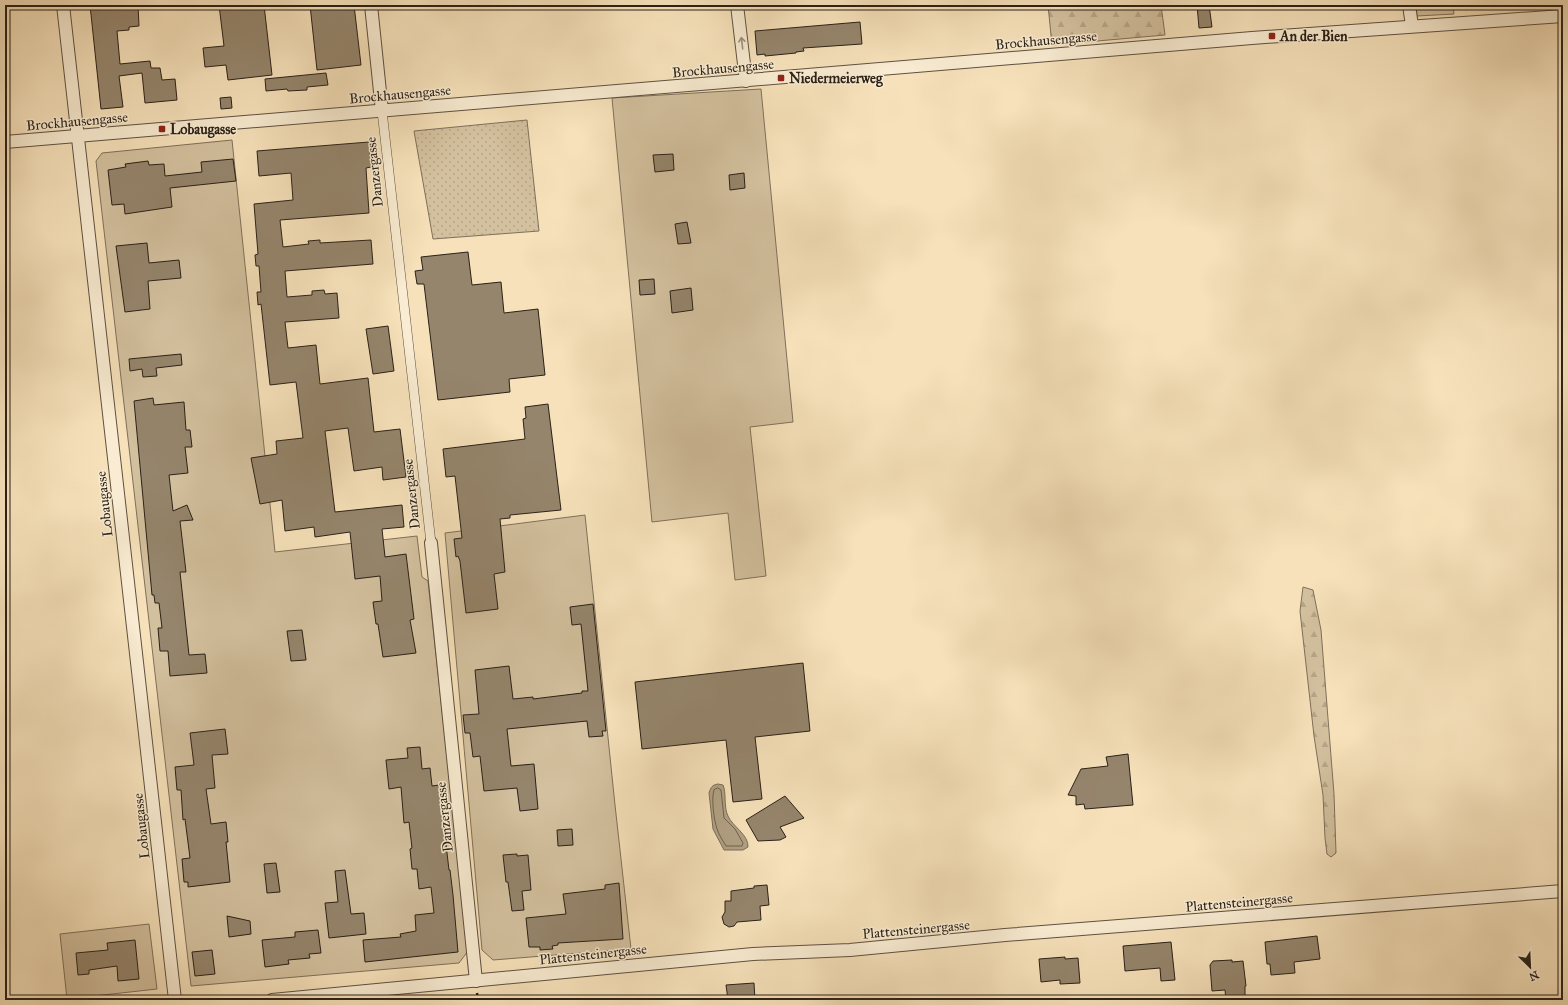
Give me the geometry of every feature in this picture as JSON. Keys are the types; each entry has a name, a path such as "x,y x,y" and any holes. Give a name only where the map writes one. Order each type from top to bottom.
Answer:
{"street":[{"name":"Lobaugasse","path":"63,5 175,1000"},
{"name":"Danzergasse","path":"371,5 431,543 476,981"},
{"path":"737,5 746,81"},
{"path":"1410,5 1412,26"},
{"name":"Brockhausengasse","path":"5,142 1412,26 1563,16"},
{"name":"Plattensteinergasse","path":"272,1000 753,954 850,950 1005,935 1563,891"}],"green space":[{"path":"1048,5 1161,5 1165,35 1052,45"},
{"path":"1416,5 1453,5 1454,14 1417,16"},
{"path":"761,89 793,422 750,427 766,576 735,580 728,513 652,522 612,98"},
{"path":"527,120 539,231 433,239 414,131"},
{"path":"232,140 275,552 417,536 422,577 428,581 468,951 459,963 191,986 96,161 102,153"},
{"path":"585,515 631,949 493,960 482,950 445,533"},
{"path":"1303,587 1313,590 1321,630 1334,794 1336,853 1331,857 1327,854 1323,795 1314,736 1300,611"},
{"path":"149,924 157,989 67,999 60,934"}],"water":[{"path":"714,785 723,785 724,788 726,810 730,820 746,838 748,843 748,847 743,850 724,850 713,829 709,793 710,789"}],"building":[{"path":"90,5 107,5 108,8 138,5 139,26 129,27 129,30 117,31 120,64 150,61 151,68 160,68 162,80 175,79 177,100 145,103 142,73 119,76 123,107 101,109"},
{"path":"219,5 264,5 272,75 228,80 226,65 205,67 203,48 224,46"},
{"path":"310,5 354,5 361,65 317,70"},
{"path":"1197,5 1209,5 1212,27 1199,28"},
{"path":"860,22 862,44 803,48 804,51 796,53 765,56 765,54 757,55 755,31"},
{"path":"326,73 328,85 307,87 307,90 288,91 287,89 266,91 265,79"},
{"path":"231,97 232,108 221,109 220,98"},
{"path":"369,142 371,167 366,168 369,213 280,220 283,247 309,244 308,241 320,240 320,243 371,240 373,264 285,271 287,297 312,295 312,291 324,290 325,294 337,293 339,318 285,322 288,348 316,345 320,384 368,378 374,432 400,429 406,477 383,480 382,467 354,471 348,428 325,431 335,512 402,505 404,527 382,529 385,557 406,554 414,619 410,620 416,653 383,657 373,602 382,601 380,576 355,579 350,532 315,537 314,527 285,531 282,500 260,504 251,458 277,454 276,441 303,438 296,382 270,385 261,304 258,305 257,292 261,292 259,266 256,266 255,255 258,254 254,204 293,200 291,173 259,176 257,151"},
{"path":"673,154 674,170 655,172 653,155"},
{"path":"233,159 236,181 170,188 172,207 125,214 124,204 112,205 108,170 126,167 125,164 148,161 149,165 164,164 165,176 202,172 201,162"},
{"path":"744,173 745,188 730,190 729,175"},
{"path":"687,222 691,243 678,244 675,224"},
{"path":"147,243 149,263 179,260 181,278 148,281 150,309 125,312 116,246"},
{"path":"468,252 472,285 501,282 504,313 538,309 545,375 509,379 510,392 438,400 424,284 417,284 415,271 423,270 421,257"},
{"path":"654,279 655,294 640,295 639,280"},
{"path":"691,288 693,310 672,313 670,291"},
{"path":"388,326 394,371 373,374 366,329"},
{"path":"181,354 182,365 156,368 157,376 143,377 142,369 130,371 129,359"},
{"path":"153,398 154,405 184,402 186,430 190,430 192,447 185,447 188,473 169,475 173,511 187,505 193,520 180,521 186,572 180,572 189,655 205,654 207,673 170,676 168,651 160,651 158,628 162,628 159,603 155,603 154,595 152,595 134,401"},
{"path":"548,404 561,510 510,515 510,518 500,519 505,572 494,574 498,609 466,613 460,561 458,556 456,557 454,539 462,538 455,476 446,477 443,449 525,439 523,419 526,418 525,407"},
{"path":"593,604 606,731 602,731 603,736 589,737 587,721 507,729 511,766 534,764 538,809 520,811 517,788 484,791 480,756 473,757 470,733 465,733 463,715 479,714 475,670 509,666 513,699 533,697 533,699 588,691 581,624 572,625 570,607"},
{"path":"302,630 306,660 291,661 287,631"},
{"path":"803,663 810,731 755,737 762,799 733,802 726,740 642,749 635,682"},
{"path":"225,729 228,754 212,755 215,788 206,789 211,824 226,822 228,842 226,842 230,882 188,887 188,882 184,882 182,859 190,858 185,819 183,820 181,790 177,790 175,767 194,765 190,733"},
{"path":"420,747 422,769 430,768 432,786 439,785 453,895 458,952 365,962 363,940 401,937 400,934 416,931 415,915 434,913 431,887 419,889 417,869 412,869 410,849 412,848 409,822 404,823 401,787 389,789 386,760 408,758 407,748"},
{"path":"1128,754 1133,805 1085,809 1084,804 1076,805 1076,796 1068,795 1081,769 1108,766 1106,757"},
{"path":"785,796 804,818 780,827 786,837 780,840 758,841 746,820"},
{"path":"572,829 573,845 558,846 557,830"},
{"path":"517,854 517,856 528,855 531,890 522,891 524,910 512,911 508,882 506,882 503,855"},
{"path":"276,863 280,892 267,893 264,864"},
{"path":"345,870 351,914 364,913 366,934 329,938 325,903 338,902 335,871"},
{"path":"619,883 623,939 558,943 558,945 552,946 553,949 540,950 540,947 529,947 526,918 566,914 563,894 605,889 605,885"},
{"path":"767,885 769,905 760,906 761,920 737,922 734,926 729,927 724,924 722,917 725,912 725,901 731,901 731,891"},
{"path":"227,916 250,921 251,934 229,937"},
{"path":"318,930 321,953 309,954 310,958 288,960 289,964 265,967 262,940 295,937 295,932"},
{"path":"1317,936 1320,959 1294,962 1295,973 1271,975 1270,964 1267,964 1265,942"},
{"path":"135,940 139,979 118,981 117,966 89,970 89,974 78,975 76,953 108,950 107,943"},
{"path":"1171,942 1175,980 1161,981 1160,968 1125,971 1123,946"},
{"path":"212,950 215,974 195,976 192,952"},
{"path":"1065,957 1065,959 1078,958 1080,983 1060,984 1060,980 1041,982 1039,959"},
{"path":"1232,960 1232,962 1243,961 1246,986 1245,998 1226,1000 1225,990 1212,991 1210,965 1213,961"},
{"path":"754,983 755,1000 728,1000 726,985"}],"place":[{"name":"An der Bien","path":"1272,36"},
{"name":"Niedermeierweg","path":"781,78"},
{"name":"Lobaugasse","path":"162,129"}]}
